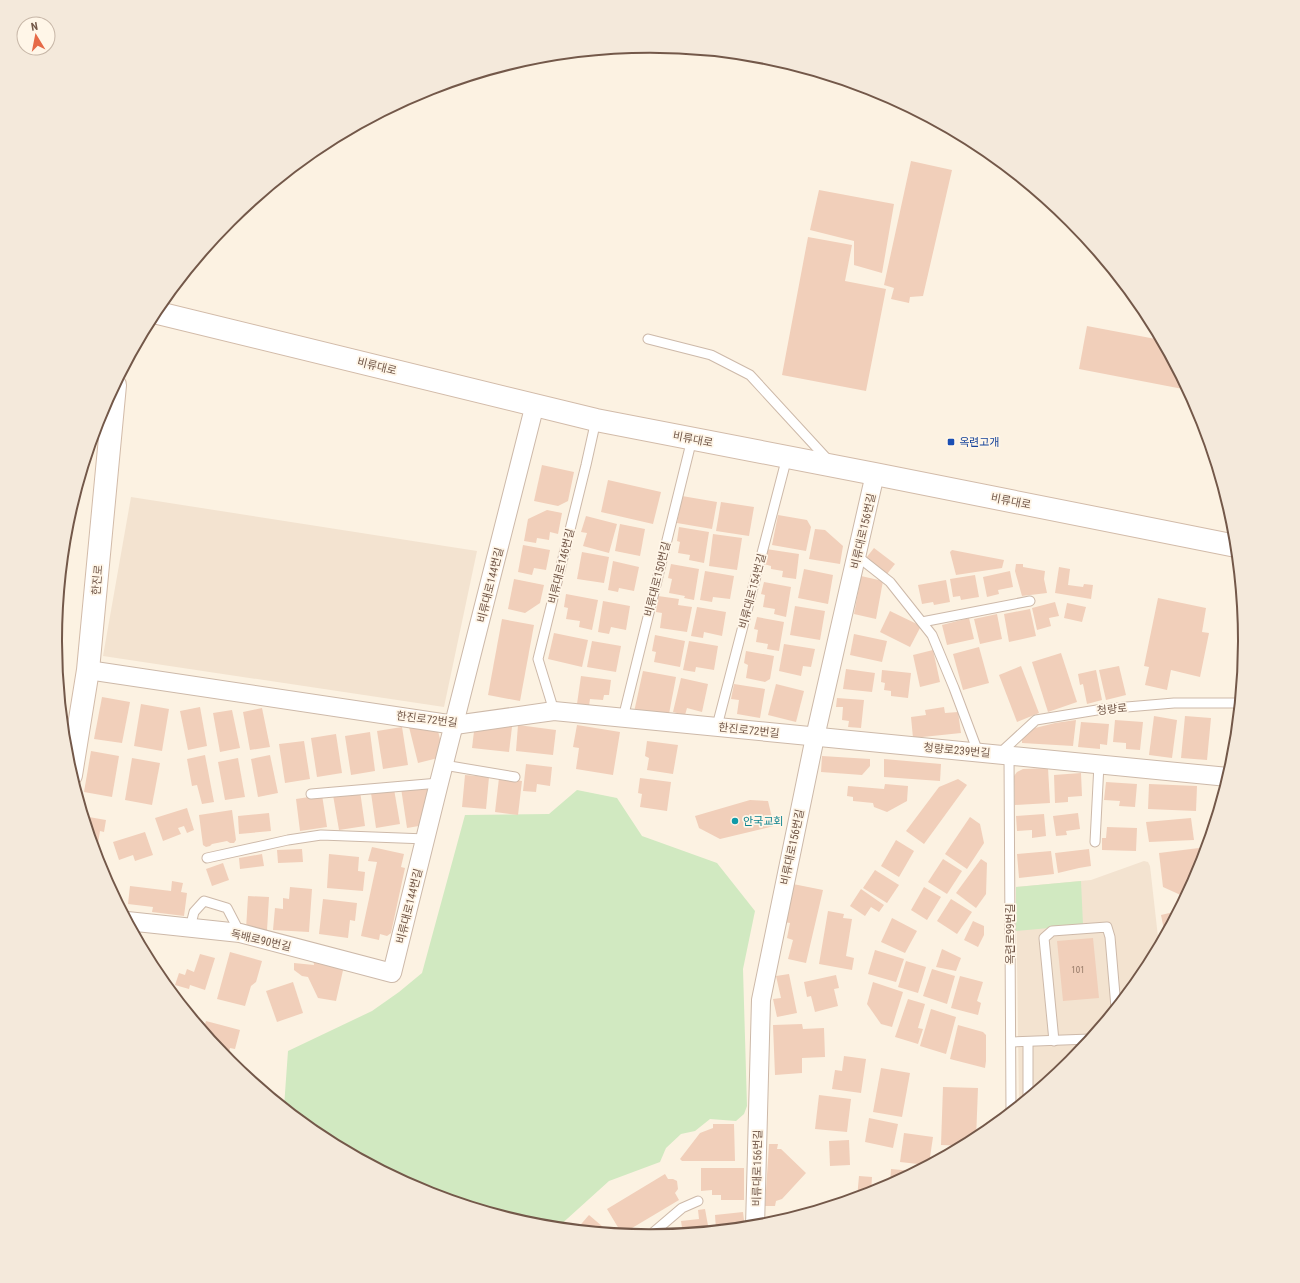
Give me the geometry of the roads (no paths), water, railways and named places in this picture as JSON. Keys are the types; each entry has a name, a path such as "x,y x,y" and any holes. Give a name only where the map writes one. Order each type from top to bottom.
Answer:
{"main road":[{"name":"비류대로","path":"162,314 596,420 832,465 1230,545"},
{"name":"한진로","path":"74,759 88,670 114,399"}],"street":[{"name":"비류대로144번길","path":"392,973 535,404"},
{"name":"비류대로156번길","path":"755,1221 761,1000 815,737 875,474"},
{"name":"한진로72번길","path":"88,670 455,724 554,711 717,726 815,737"},
{"name":"청량로239번길","path":"815,737 977,750 1222,776"},
{"name":"독배로90번길","path":"132,921 240,933 392,973"}],"lane":[{"path":"648,339 711,355 750,375 832,465"},
{"name":"비류대로146번길","path":"554,711 538,659 596,420"},
{"name":"비류대로150번길","path":"623,718 692,439"},
{"name":"비류대로154번길","path":"717,726 787,457"},
{"name":"청량로239번길","path":"857,556 890,582 932,635 977,750"},
{"path":"922,622 1030,601"},
{"name":"청량로","path":"1004,754 1036,720 1103,709 1174,703 1235,703"},
{"name":"옥련로99번길","path":"1004,754 1011,1042 1011,1106"},
{"path":"1095,842 1099,764"},
{"path":"444,765 515,777"},
{"path":"311,794 439,783"},
{"path":"207,858 288,840 321,836 426,839"},
{"path":"190,928 194,912 204,901 227,908 240,933"},
{"path":"1054,1041 1044,938 1052,931 1107,927 1110,937 1116,1002"},
{"path":"1011,1042 1083,1039"},
{"path":"1028,1042 1028,1092"},
{"path":"656,1230 682,1208 698,1201"}],"place":[{"name":"옥련고개","path":"951,442"},
{"name":"안국교회","path":"735,821"}]}
